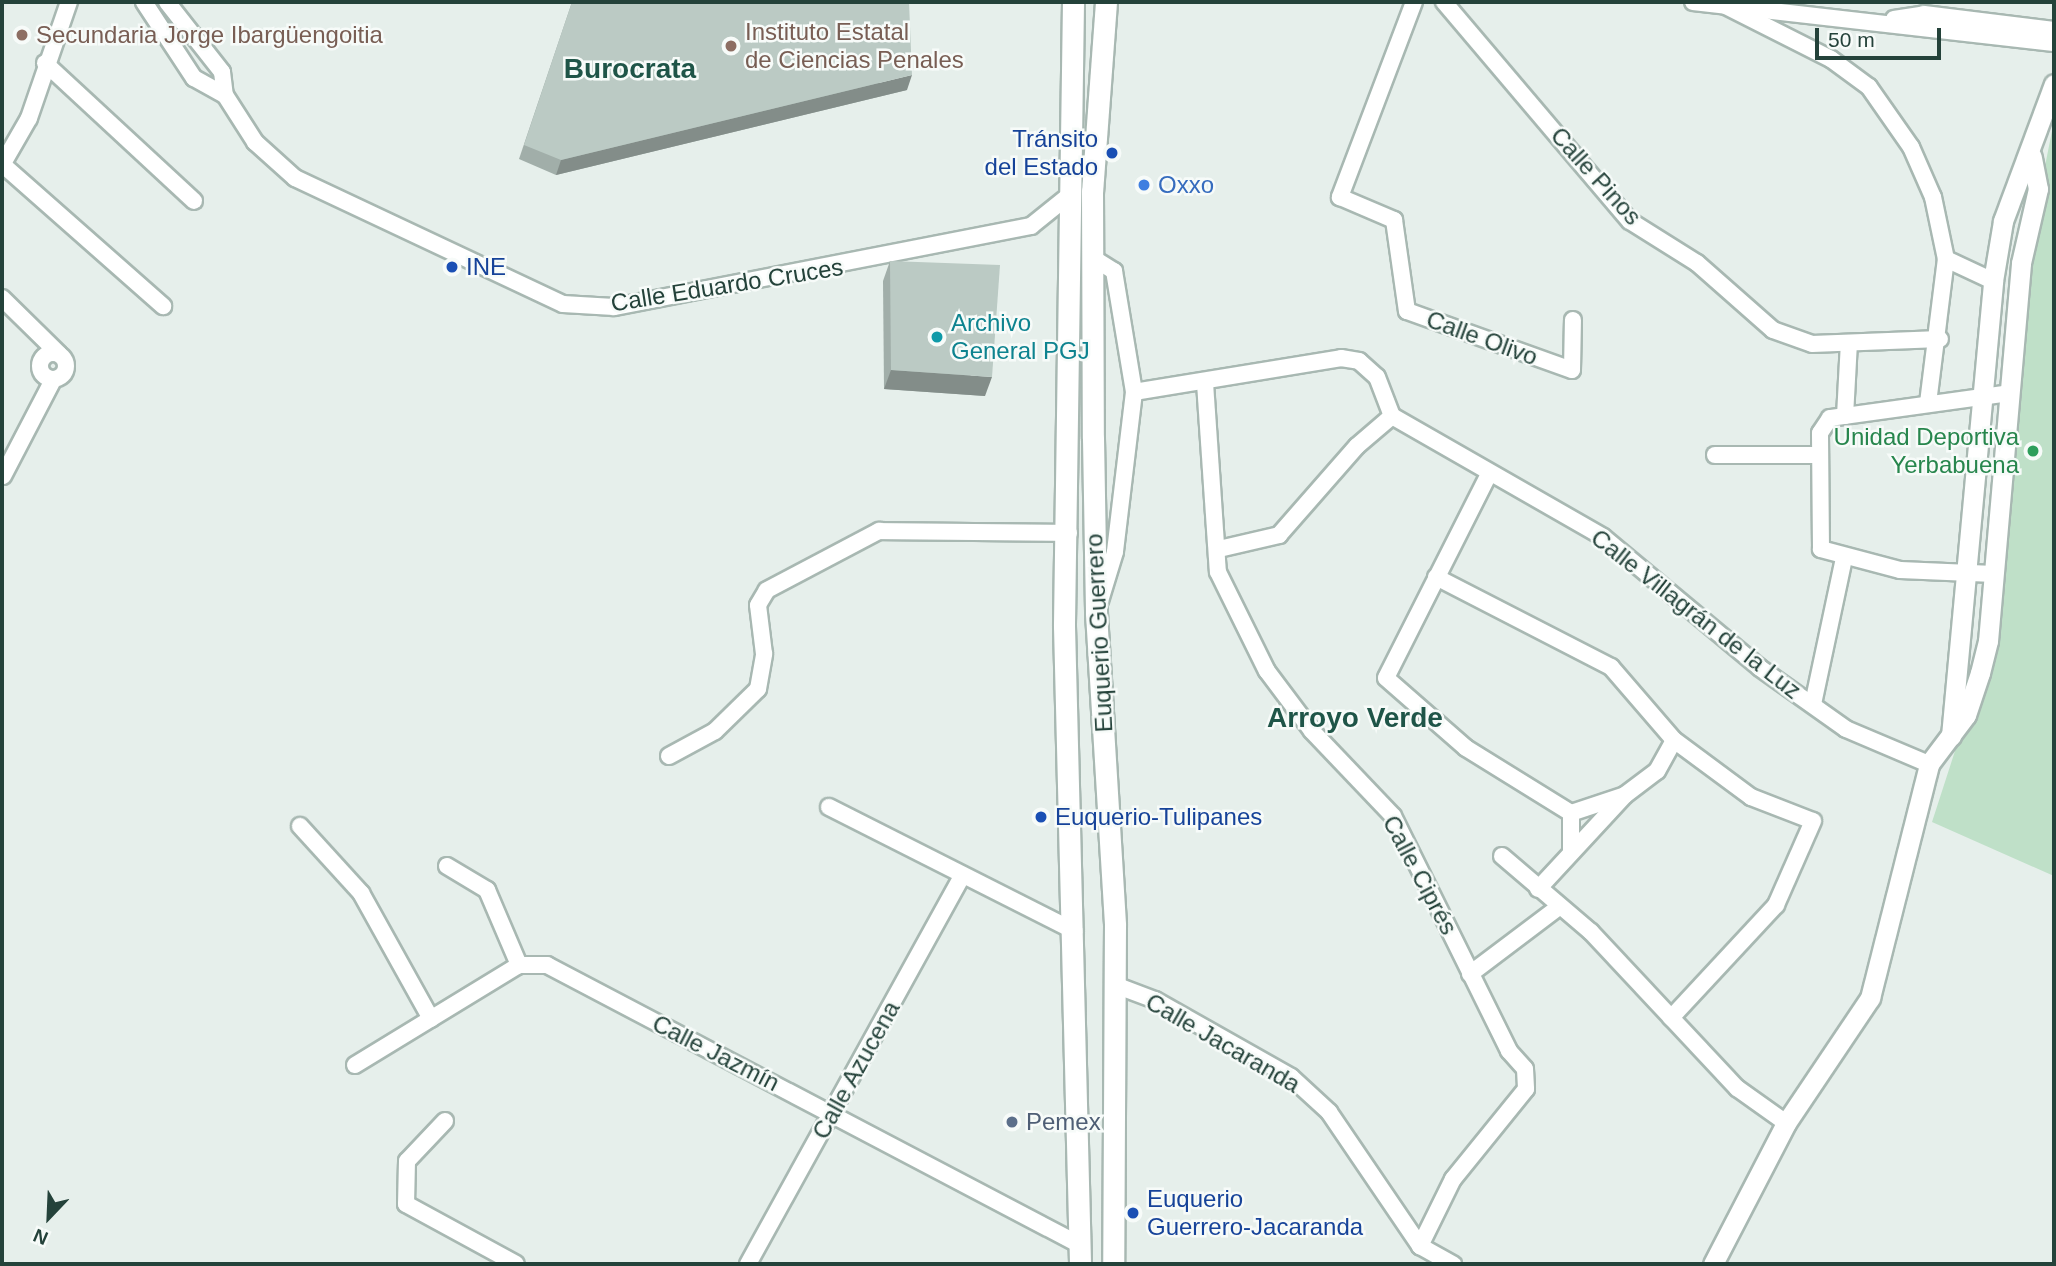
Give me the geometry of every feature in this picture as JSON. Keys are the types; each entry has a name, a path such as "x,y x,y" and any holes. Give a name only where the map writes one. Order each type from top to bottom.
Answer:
{"main road":[{"name":"Euquerio Guerrero","path":"1073,2 1069,533 1064,626 1075,931 1080,1255"},
{"path":"1098,2 1103,40"},
{"name":"Euquerio Guerrero","path":"1106,2 1093,258 1096,613 1115,985 1113,1264"}],"street":[{"path":"69,2 45,63 29,118 2,164 163,306"},
{"name":"Calle Eduardo Cruces","path":"144,2 194,78 225,95"},
{"name":"Calle Eduardo Cruces","path":"166,2 222,72 225,95 255,142 295,178 563,304 614,307 1031,226 1071,194"},
{"name":"Calle Olivo","path":"1414,2 1340,197 1394,220 1407,311 1572,370 1573,320"},
{"name":"Calle Pinos","path":"1444,2 1630,221 1697,263 1773,330 1799,343 1940,339"},
{"path":"1693,2 2054,43"},
{"path":"1722,4 1830,59 1885,104 1933,197 1945,259 1940,339 1928,403"},
{"path":"1875,22 1924,14 2054,30"},
{"path":"45,63 194,201"},
{"path":"1951,736 1969,572 1993,281 2003,221 2032,158 2054,84"},
{"path":"1713,1264 1786,1123 1870,998 1929,764 1951,736 1977,682 1994,574 2021,263 2038,189 2032,158"},
{"path":"1093,258 1114,271 1134,392 1115,552 1096,613"},
{"path":"1945,259 1993,281"},
{"path":"2,298 52,354"},
{"path":"2,311 52,354"},
{"path":"1845,416 1849,343"},
{"path":"3,476 53,380 40,370 52,354"},
{"path":"1134,392 1205,383 1341,358 1359,361 1377,377 1392,416 1357,446 1279,535 1219,549"},
{"name":"Calle Ciprés","path":"1205,383 1219,549 1218,572 1266,671 1312,731 1393,816 1509,1051 1525,1069 1526,1089 1453,1179 1420,1246"},
{"path":"1994,574 1900,570 1844,558 1821,549 1819,455 1823,424 1845,416 1984,394 2010,393"},
{"name":"Calle Villagrán de la Luz","path":"1392,416 1488,476 1603,537 1706,626 1865,740 1929,764"},
{"path":"1715,455 1819,455"},
{"path":"1488,476 1387,669 1390,686 1466,748 1571,813"},
{"path":"669,756 715,731 758,689 764,654 758,605 767,590 879,531 1069,533"},
{"path":"1813,704 1844,558"},
{"path":"1436,577 1611,667 1674,740 1751,797 1813,821 1814,829 1776,905 1671,1018"},
{"path":"1956,677 1977,682"},
{"path":"1538,889 1625,795 1657,771 1674,740"},
{"path":"1571,813 1625,795"},
{"path":"829,807 1075,931"},
{"path":"1571,813 1571,851"},
{"path":"300,826 361,892 431,1018"},
{"path":"1502,856 1559,907 1737,1088 1786,1123"},
{"path":"355,1065 519,965 487,890 447,866"},
{"name":"Calle Azucena","path":"748,1264 962,876"},
{"path":"1470,974 1559,907"},
{"name":"Calle Jazmín","path":"519,965 547,965 833,1113 1080,1255"},
{"name":"Calle Jacaranda","path":"1115,985 1156,1000 1291,1077 1329,1112 1420,1246"},
{"path":"445,1121 407,1161 406,1204 516,1264"},
{"path":"1420,1246 1453,1264"}],"green space":[{"name":"Unidad Deportiva Yerbabuena","path":"2054,121 2054,876 1932,822 1977,683 2020,291"}],"building":[{"name":"Instituto Estatal de Ciencias Penales","path":"572,2 909,2 912,75 561,160 524,145"},
{"name":"Archivo General PGJ","path":"890,261 1000,265 992,377 891,370"}],"place":[{"name":"Secundaria Jorge Ibargüengoitia","path":"22,35"},
{"name":"Instituto Estatal de Ciencias Penales","path":"731,46"},
{"name":"Tránsito del Estado","path":"1112,153"},
{"name":"Oxxo","path":"1144,185"},
{"name":"INE","path":"452,267"},
{"name":"Archivo General PGJ","path":"937,337"},
{"name":"Unidad Deportiva Yerbabuena","path":"2033,451"},
{"name":"Euquerio-Tulipanes","path":"1041,817"},
{"name":"Pemex","path":"1012,1122"},
{"name":"Euquerio Guerrero-Jacaranda","path":"1133,1213"}],"district":[{"name":"Burocrata","path":"630,69"},
{"name":"Arroyo Verde","path":"1355,718"}]}
